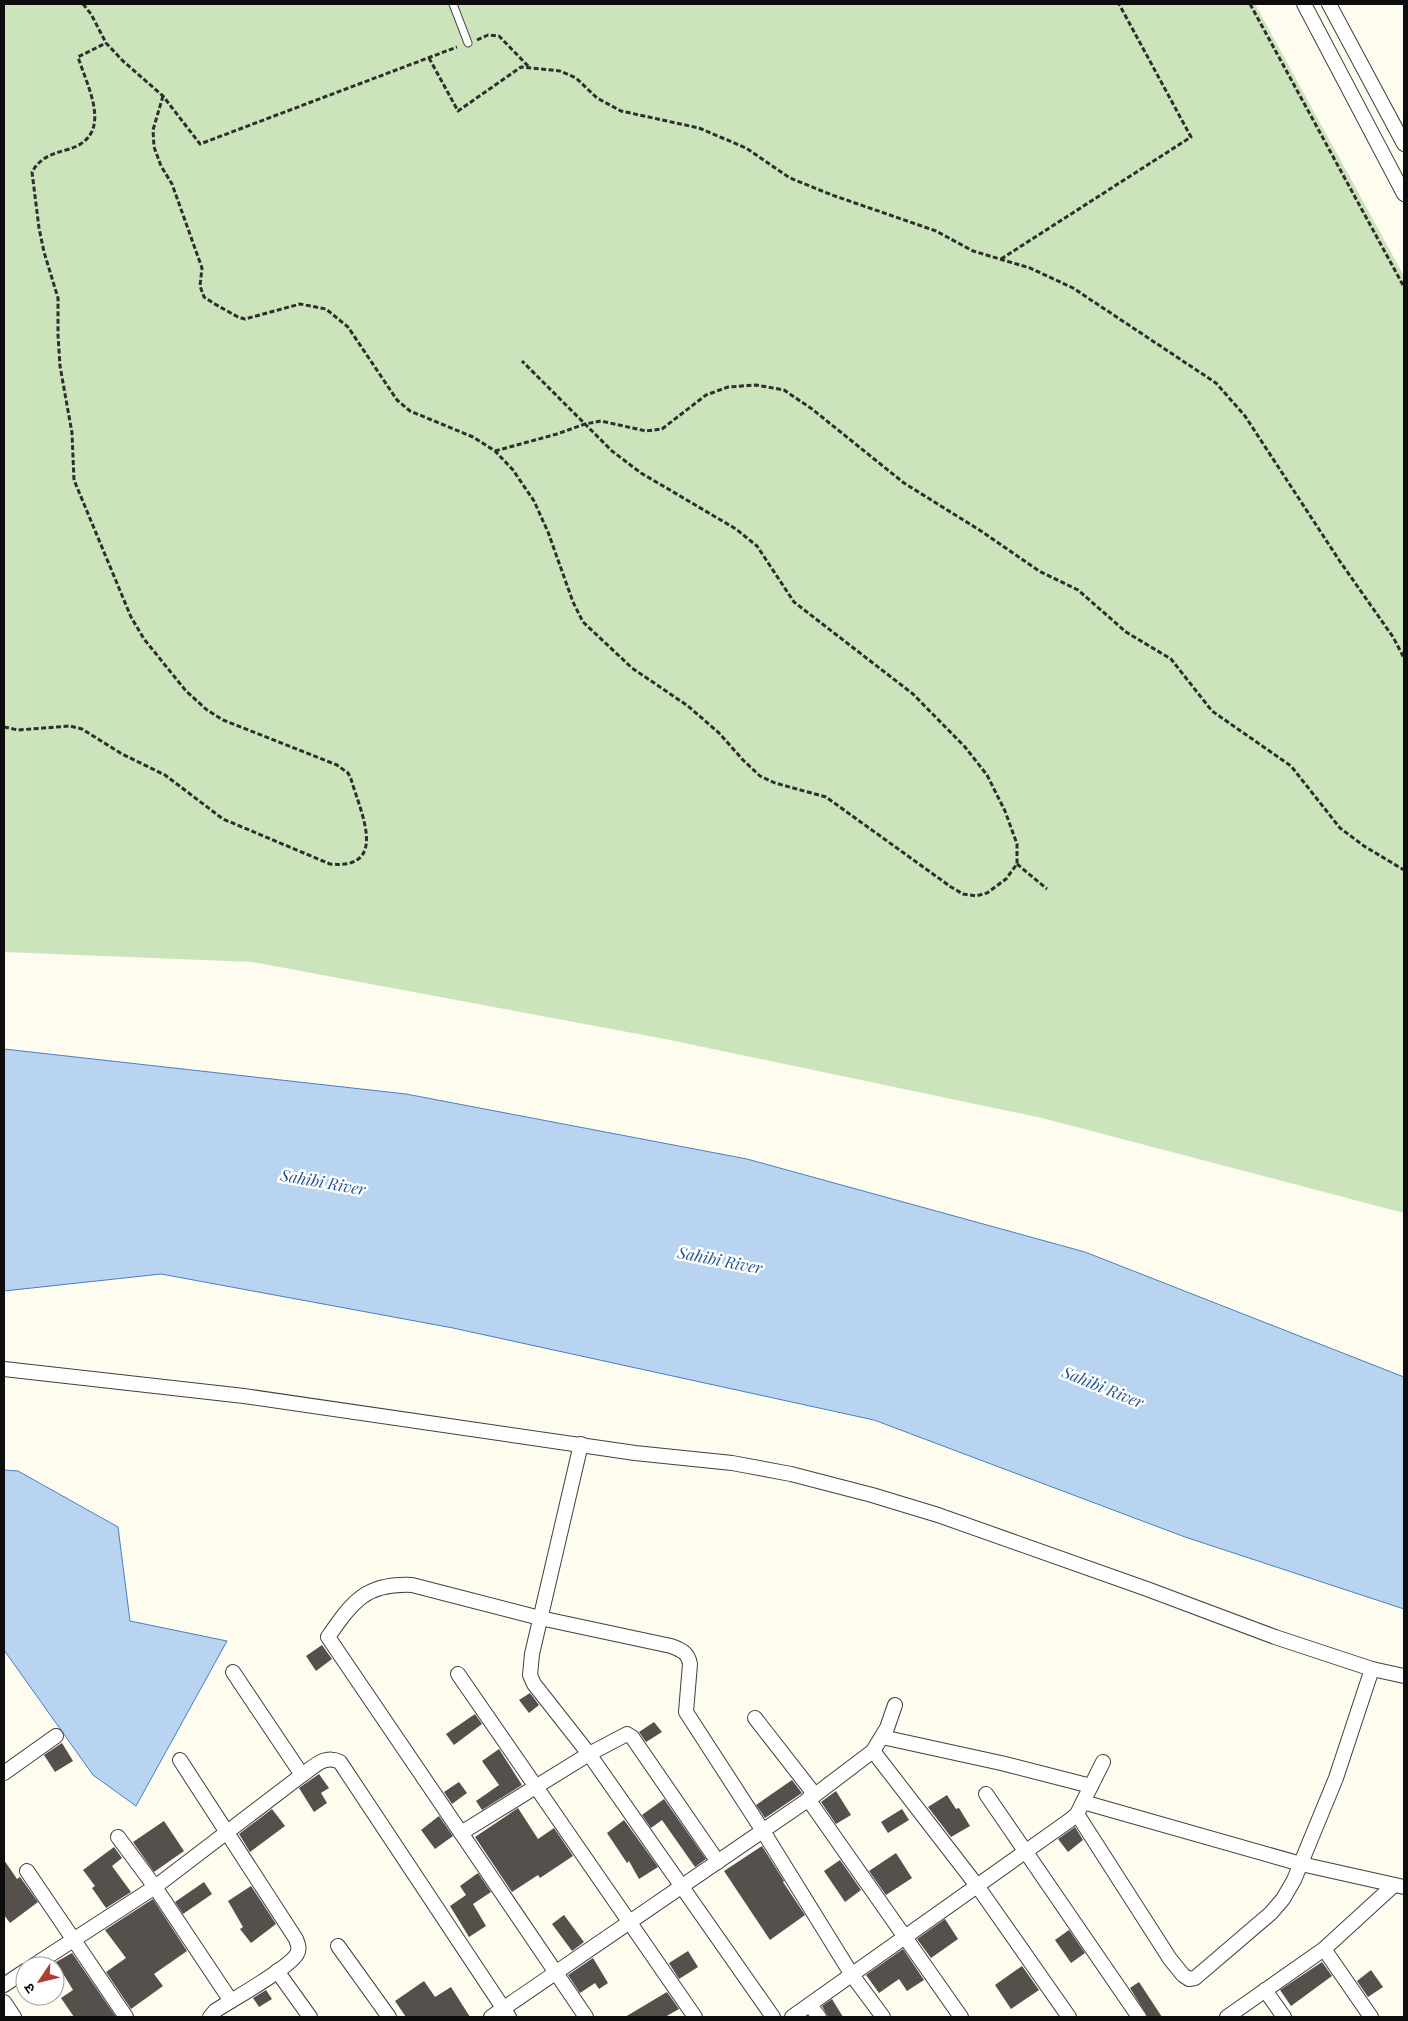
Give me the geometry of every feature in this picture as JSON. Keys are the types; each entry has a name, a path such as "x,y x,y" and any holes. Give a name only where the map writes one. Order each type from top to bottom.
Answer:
{"street":[{"path":"1304,4 1404,194"},
{"path":"1329,4 1404,144"},
{"path":"4,1369 244,1396 635,1452 732,1463 791,1474 872,1494 938,1515 1147,1589 1275,1637 1372,1669 1404,1676"},
{"path":"581,1444 532,1654 530,1675 534,1684 589,1754 773,2017"},
{"path":"586,2017 328,1637 352,1604 373,1589 391,1584 412,1585 540,1618 671,1646 686,1654 689,1659 690,1676 686,1712 763,1831 852,1975 883,2017"},
{"path":"1080,1808 1170,1959 1183,1975 1189,1979 1195,1978 1271,1913 1290,1887 1336,1778 1372,1669"},
{"path":"233,1672 302,1775"},
{"path":"458,1674 695,2017"},
{"path":"491,2017 507,2013 555,1973 812,1797 873,1751 882,1737 896,1705"},
{"path":"755,1718 812,1797 961,2017"},
{"path":"461,1833 589,1754 622,1735 628,1734 632,1737 718,1862"},
{"path":"4,1773 56,1736"},
{"path":"882,1737 1001,1763 1092,1786"},
{"path":"873,1751 978,1887 1069,2017"},
{"path":"47,1956 155,1888 302,1775 326,1759 333,1758 340,1762 507,2013"},
{"path":"180,1760 296,1939 299,1947 297,1954 277,1971 231,2000 215,2011 210,2017"},
{"path":"792,2017 1025,1853 1080,1808 1103,1762"},
{"path":"986,1794 1139,2017"},
{"path":"1080,1808 1301,1864 1399,1886"},
{"path":"118,1836 231,2000"},
{"path":"27,1871 126,2017"},
{"path":"1227,2017 1324,1949 1399,1886"},
{"path":"338,1946 388,2017"},
{"path":"1324,1949 1371,2017"},
{"path":"277,1971 310,2017"},
{"path":"4,1985 15,1978"},
{"path":"1265,1990 1284,2017"},
{"path":"4,2002 14,2017"},
{"path":"810,2004 819,2017"}],"lane":[{"path":"454,4 468,43"}],"path":[{"path":"83,4 91,14 106,42 123,61 163,96 200,144 488,36 499,36 530,68"},
{"path":"1000,259 1191,137 1119,4"},
{"path":"1250,4 1404,287"},
{"path":"4,727 18,730 70,726 82,729 122,754 165,775 223,820 330,864 342,865 352,863 365,852 367,838 348,773 337,765 224,720 207,710 186,690 144,639 131,617 74,480 72,433 60,366 58,298 40,236 32,172 43,158 78,147 88,140 96,122 92,101 78,58 106,42"},
{"path":"429,58 458,112 521,67 560,71 576,78 598,98 621,111 699,128 746,148 790,178 936,231 973,252 1030,268 1073,288 1216,383 1245,416 1334,552 1394,637 1404,658"},
{"path":"163,96 153,130 154,147 161,166 172,184 202,268 200,286 204,297 238,317 245,318 300,304 326,309 348,327 397,400 410,411 473,437 495,451 513,470 534,501 548,532 582,622 632,668 688,706 719,733 760,776 775,783 826,797 963,894 976,896 987,893 1006,879 1017,864 1017,844 1006,812 987,775 965,748 913,694 794,602 758,546 736,529 641,473 612,451 522,361"},
{"path":"495,451 601,421 646,431 662,429 706,395 728,387 756,385 784,390 904,483 1039,571 1078,590 1126,632 1171,659 1212,711 1291,766 1340,828 1364,846 1404,870"},
{"path":"1017,864 1048,889"}],"green space":[{"path":"4,4 1255,4 1404,276 1404,1213 1042,1118 665,1039 252,962 4,952"}],"water":[{"name":"Sahibi River","path":"4,1049 406,1094 747,1159 1085,1252 1404,1377 1404,1609 1185,1537 874,1420 453,1328 161,1274 4,1291"},
{"path":"4,1470 18,1471 118,1527 130,1621 227,1641 136,1806 93,1775 4,1650"}],"building":[{"path":"322,1645 332,1659 316,1671 306,1656"},
{"path":"530,1693 539,1705 529,1713 519,1700"},
{"path":"475,1714 482,1724 454,1745 446,1734"},
{"path":"654,1722 662,1732 646,1742 639,1732"},
{"path":"62,1743 73,1761 55,1772 44,1755"},
{"path":"499,1749 522,1785 482,1810 476,1801 499,1785 482,1761"},
{"path":"319,1774 329,1788 321,1793 327,1803 314,1812 299,1788"},
{"path":"792,1780 802,1793 765,1818 756,1805"},
{"path":"459,1782 467,1793 452,1804 444,1792"},
{"path":"836,1791 851,1815 836,1824 821,1802"},
{"path":"947,1795 956,1809 959,1808 970,1826 951,1837 928,1807"},
{"path":"664,1799 706,1859 695,1867 662,1820 651,1828 642,1815"},
{"path":"518,1808 538,1839 554,1828 573,1856 540,1878 538,1875 512,1892 475,1837"},
{"path":"272,1809 285,1826 250,1852 239,1834"},
{"path":"902,1809 909,1820 888,1833 881,1822"},
{"path":"439,1816 453,1836 435,1849 421,1830"},
{"path":"624,1820 658,1867 639,1879 629,1861 627,1863 607,1833"},
{"path":"164,1821 184,1851 154,1872 133,1842"},
{"path":"1075,1827 1083,1840 1068,1852 1058,1839"},
{"path":"762,1846 805,1915 770,1940 724,1871"},
{"path":"114,1847 122,1858 112,1866 131,1892 106,1908 92,1888 95,1886 83,1870"},
{"path":"896,1853 912,1878 886,1895 869,1871"},
{"path":"4,1860 17,1879 20,1877 38,1902 10,1923 4,1915"},
{"path":"840,1860 861,1890 845,1902 824,1871"},
{"path":"478,1873 491,1892 473,1904 486,1926 469,1937 450,1906 466,1895 460,1886"},
{"path":"204,1882 212,1894 183,1914 175,1902"},
{"path":"251,1886 276,1924 251,1943 240,1929 243,1927 228,1901"},
{"path":"153,1899 187,1951 154,1974 163,1986 131,2009 106,1972 126,1958 105,1930"},
{"path":"564,1915 584,1942 572,1951 552,1924"},
{"path":"945,1919 958,1939 931,1958 917,1939"},
{"path":"1069,1930 1085,1953 1071,1963 1055,1940"},
{"path":"903,1949 924,1980 907,1991 899,1979 879,1993 866,1975"},
{"path":"688,1951 698,1967 679,1979 669,1963"},
{"path":"72,1953 116,2017 74,2017 65,2004 65,1995 73,1990 65,1977 65,1957"},
{"path":"593,1958 608,1983 599,1989 595,1983 580,1993 568,1975"},
{"path":"1322,1962 1332,1976 1291,2006 1280,1990"},
{"path":"1022,1966 1039,1990 1011,2009 995,1985"},
{"path":"1371,1970 1383,1987 1368,1997 1357,1981"},
{"path":"424,1981 435,1997 451,1987 470,2017 406,2017 395,2001"},
{"path":"1139,1982 1162,2017 1148,2017 1130,1988"},
{"path":"266,1990 272,1999 259,2007 253,1998"},
{"path":"667,1992 679,2009 665,2017 625,2017"},
{"path":"832,1999 843,2017 828,2017 822,2006"}]}
